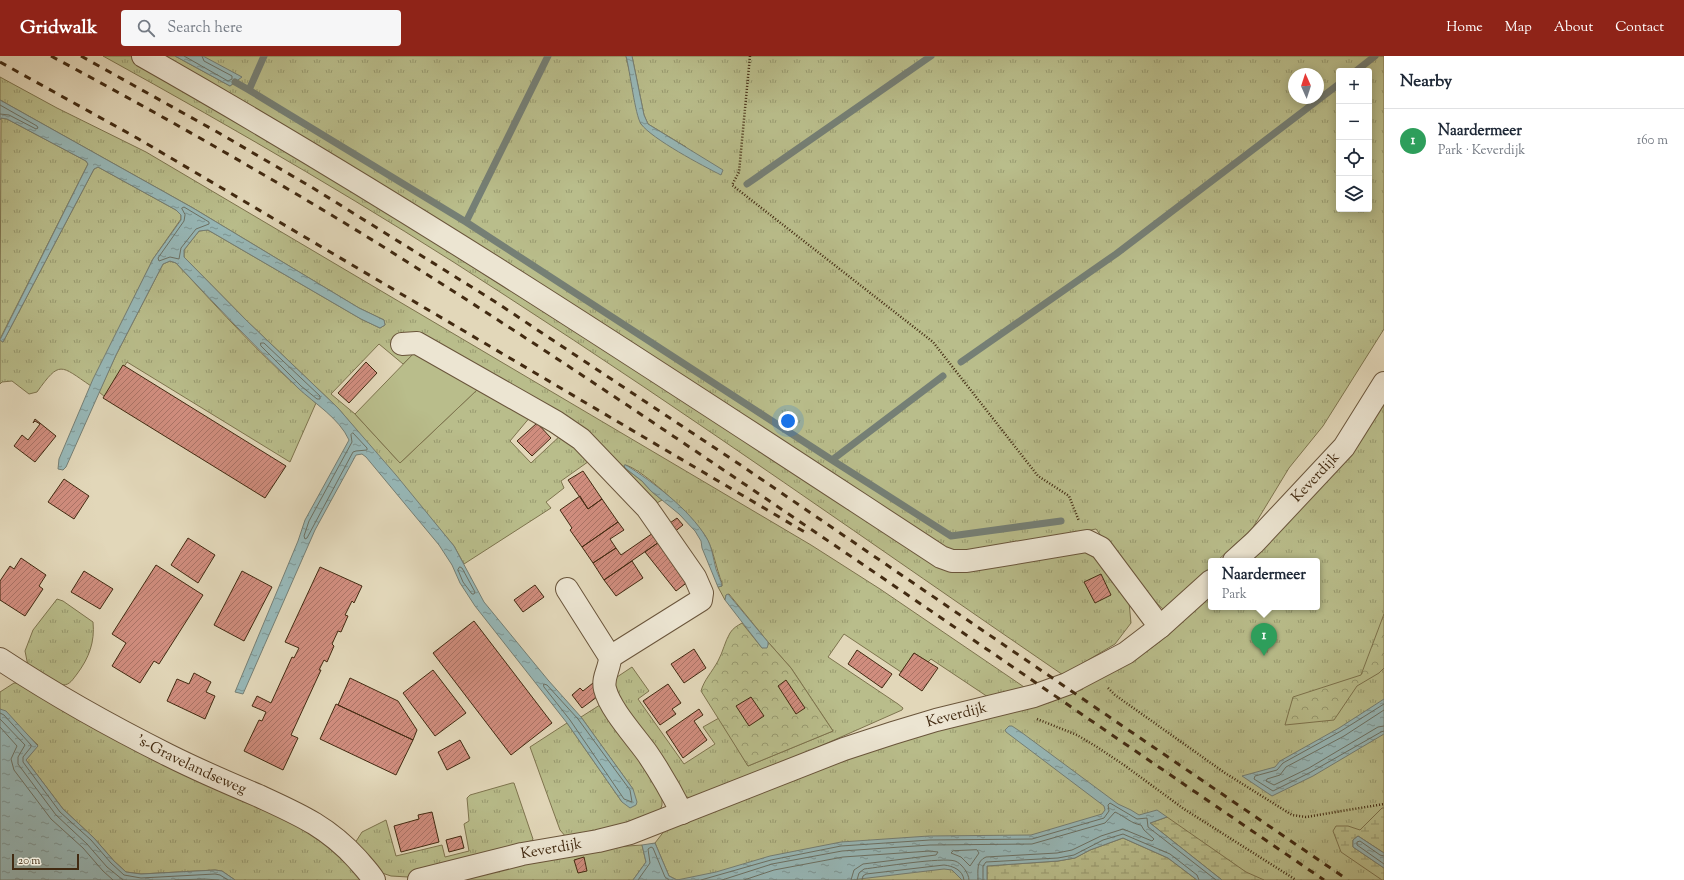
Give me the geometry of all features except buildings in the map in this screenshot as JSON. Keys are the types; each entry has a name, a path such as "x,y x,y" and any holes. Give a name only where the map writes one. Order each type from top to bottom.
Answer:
{"street":[{"path":"143,56 250,116 459,244 941,557 952,561 967,561 1086,541 1101,548 1160,627"},
{"path":"402,344 416,343 556,422 581,439 647,508 695,577 702,593 701,600 610,657"},
{"name":"Keverdijk","path":"1237,558 1255,542 1344,447 1384,382"},
{"name":"Keverdijk","path":"419,880 522,854 592,842 630,833 844,750 936,720 1034,696 1067,684 1126,653 1160,627 1208,584"},
{"path":"568,589 610,657 610,664 604,676 605,689 611,704 647,754 682,813"},
{"name":"'s-Gravelandseweg","path":"0,659 22,674 133,737 181,761 307,818 329,832 346,846 370,873 374,880"}],"path":[{"path":"750,56 739,172 732,185 933,342 1038,476 1069,496 1086,541"},
{"path":"1092,672 1115,695 1225,773 1278,808 1292,815 1306,817 1384,804"},
{"path":"1031,716 1077,735 1097,747 1124,765 1184,810 1296,880"}],"green space":[{"path":"103,56 132,56 348,188 950,569 1083,551 1100,561 1129,602 1131,623 1115,644 1063,675 714,434 454,262 305,171"},
{"path":"157,56 175,56 230,86 241,77 189,56 626,56 641,124 686,147 648,124 644,115 632,56 1384,56 1384,329 1323,426 1289,468 1252,529 1220,558 1208,558 1208,570 1164,610 1137,585 1096,529 963,554 955,554"},
{"path":"0,77 57,108 146,152 811,545 880,589 1027,689 991,699 931,659 928,662 914,653 901,672 844,634 828,657 898,704 903,708 902,710 710,795 693,799 681,795 677,786 614,696 611,688 611,681 632,667 649,691 638,699 684,764 715,744 703,727 719,718 748,766 833,731 791,668 729,594 726,595 725,600 718,587 722,586 722,583 707,539 702,531 682,509 644,475 625,465 625,468 642,481 662,500 652,506 587,437 417,336 408,346 416,351 403,364 379,344 331,394 355,414 400,463 478,389 482,388 531,416 510,441 531,463 562,434 592,459 561,481 564,488 546,502 551,508 464,564 454,546 338,408 247,321 184,257 184,250 199,231 208,230 361,319 380,328 385,325 384,320 359,308 193,208 0,100"},
{"path":"1,118 7,119 86,161 88,164 0,339"},
{"path":"98,167 176,210 181,215 181,219 153,259 91,386 66,370 61,369 51,375 37,392 29,394 12,381 2,382 0,384 0,340 3,342 94,169"},
{"path":"170,261 176,263 261,353 316,403 290,462 127,362 105,397 99,392 116,355 163,264"},
{"path":"416,351 478,389 400,463 355,414"},
{"path":"1384,403 1384,880 677,880 669,876 655,843 668,826 857,751 1046,701 1048,703 1081,690 1083,689 1081,688 1139,657 1160,641 1208,598 1208,610 1320,610 1320,558 1248,558 1353,453"},
{"path":"57,599 63,601 93,622 92,643 88,656 73,680 68,684 63,685 50,681 28,666 25,651 33,630"},
{"path":"1384,614 1384,668 1379,673 1357,686 1334,720 1285,725 1293,697 1361,675"},
{"path":"742,623 762,648 768,645 768,642 791,668 833,731 748,766 701,691 720,658 730,633 734,628"},
{"path":"14,683 18,683 322,838 363,880 235,880 222,871 215,870 141,874 126,872 94,838 63,809 26,760 38,745 0,709 0,692"},
{"path":"603,703 662,795 662,805 659,814 650,818 566,837 560,830 530,747 567,723 622,802 633,789 581,717"},
{"path":"514,783 533,839 530,844 408,877 391,876 382,873 355,843 362,832 386,820 396,856 442,845 445,857 469,851 464,824 469,821 467,798 470,795"},
{"path":"1382,808 1384,808 1384,853 1358,836 1353,840 1353,847 1384,868 1384,880 1341,852 1333,831 1336,826 1348,826 1360,830"},
{"path":"1167,817 1246,872 1264,880 1222,880 1150,823"},
{"path":"1123,838 1168,858 1197,880 987,880 987,866 1058,861 1075,858 1090,850"},
{"path":"642,845 646,862 633,880 438,880 615,847"}],"water":[{"path":"175,56 203,56 242,77 230,86"},
{"path":"626,56 632,56 644,115 648,124 723,170 721,175 666,144 641,124 637,112"},
{"path":"0,100 193,208 359,308 384,320 385,325 380,328 361,319 208,230 199,231 184,250 184,257 247,321 338,408 396,475 454,546 484,602 548,680 581,717 633,789 637,802 636,805 630,808 622,802 567,723 475,606 460,583 452,565 439,545 362,454 356,455 315,530 243,694 235,692 298,541 305,520 349,440 345,432 333,418 282,373 176,263 170,261 163,264 116,355 66,467 63,470 58,469 59,459 93,379 153,259 181,220 181,215 176,210 98,167 94,169 3,342 0,340 88,164 86,161 7,119 1,118 0,120"},
{"path":"624,465 648,479 670,497 699,527 710,544 722,586 718,587 702,548 701,541 695,531 679,514 625,468"},
{"path":"728,594 768,642 767,648 762,648 725,600 726,595"},
{"path":"1384,699 1384,734 1313,776 1272,796 1242,776 1275,767 1280,761 1339,728"},
{"path":"0,709 6,711 38,746 26,760 63,809 94,838 126,872 141,874 215,870 222,871 235,880 0,880"},
{"path":"1009,726 1012,726 1118,804 1139,815 1157,810 1167,817 1150,823 1222,880 1197,880 1168,858 1123,838 1090,850 1075,858 1058,861 987,866 987,880 962,880 952,870 944,869 851,880 677,880 716,872 770,856 841,842 929,836 1031,835 1102,814 1105,810 1104,806 1006,732 1005,730"},
{"path":"1358,836 1384,853 1384,868 1353,847 1353,840"},
{"path":"655,843 669,876 677,880 633,880 646,862 642,845"}],"waterway":[{"path":"264,56 249,90 466,222 832,460"},
{"path":"466,222 548,56"},
{"path":"747,184 931,56"},
{"path":"1360,68 1375,56"},
{"path":"235,82 249,90"},
{"path":"961,362 1116,254 1336,86"},
{"path":"943,376 832,460 951,536 1061,521"}],"railway":[{"path":"51,56 300,196 506,325 750,488 1324,880"},
{"path":"81,56 219,133 313,188 494,301 742,466 1348,880"},
{"path":"0,62 137,138 808,534"}],"place":[{"name":"Naardermeer","path":"1264,656"}]}
